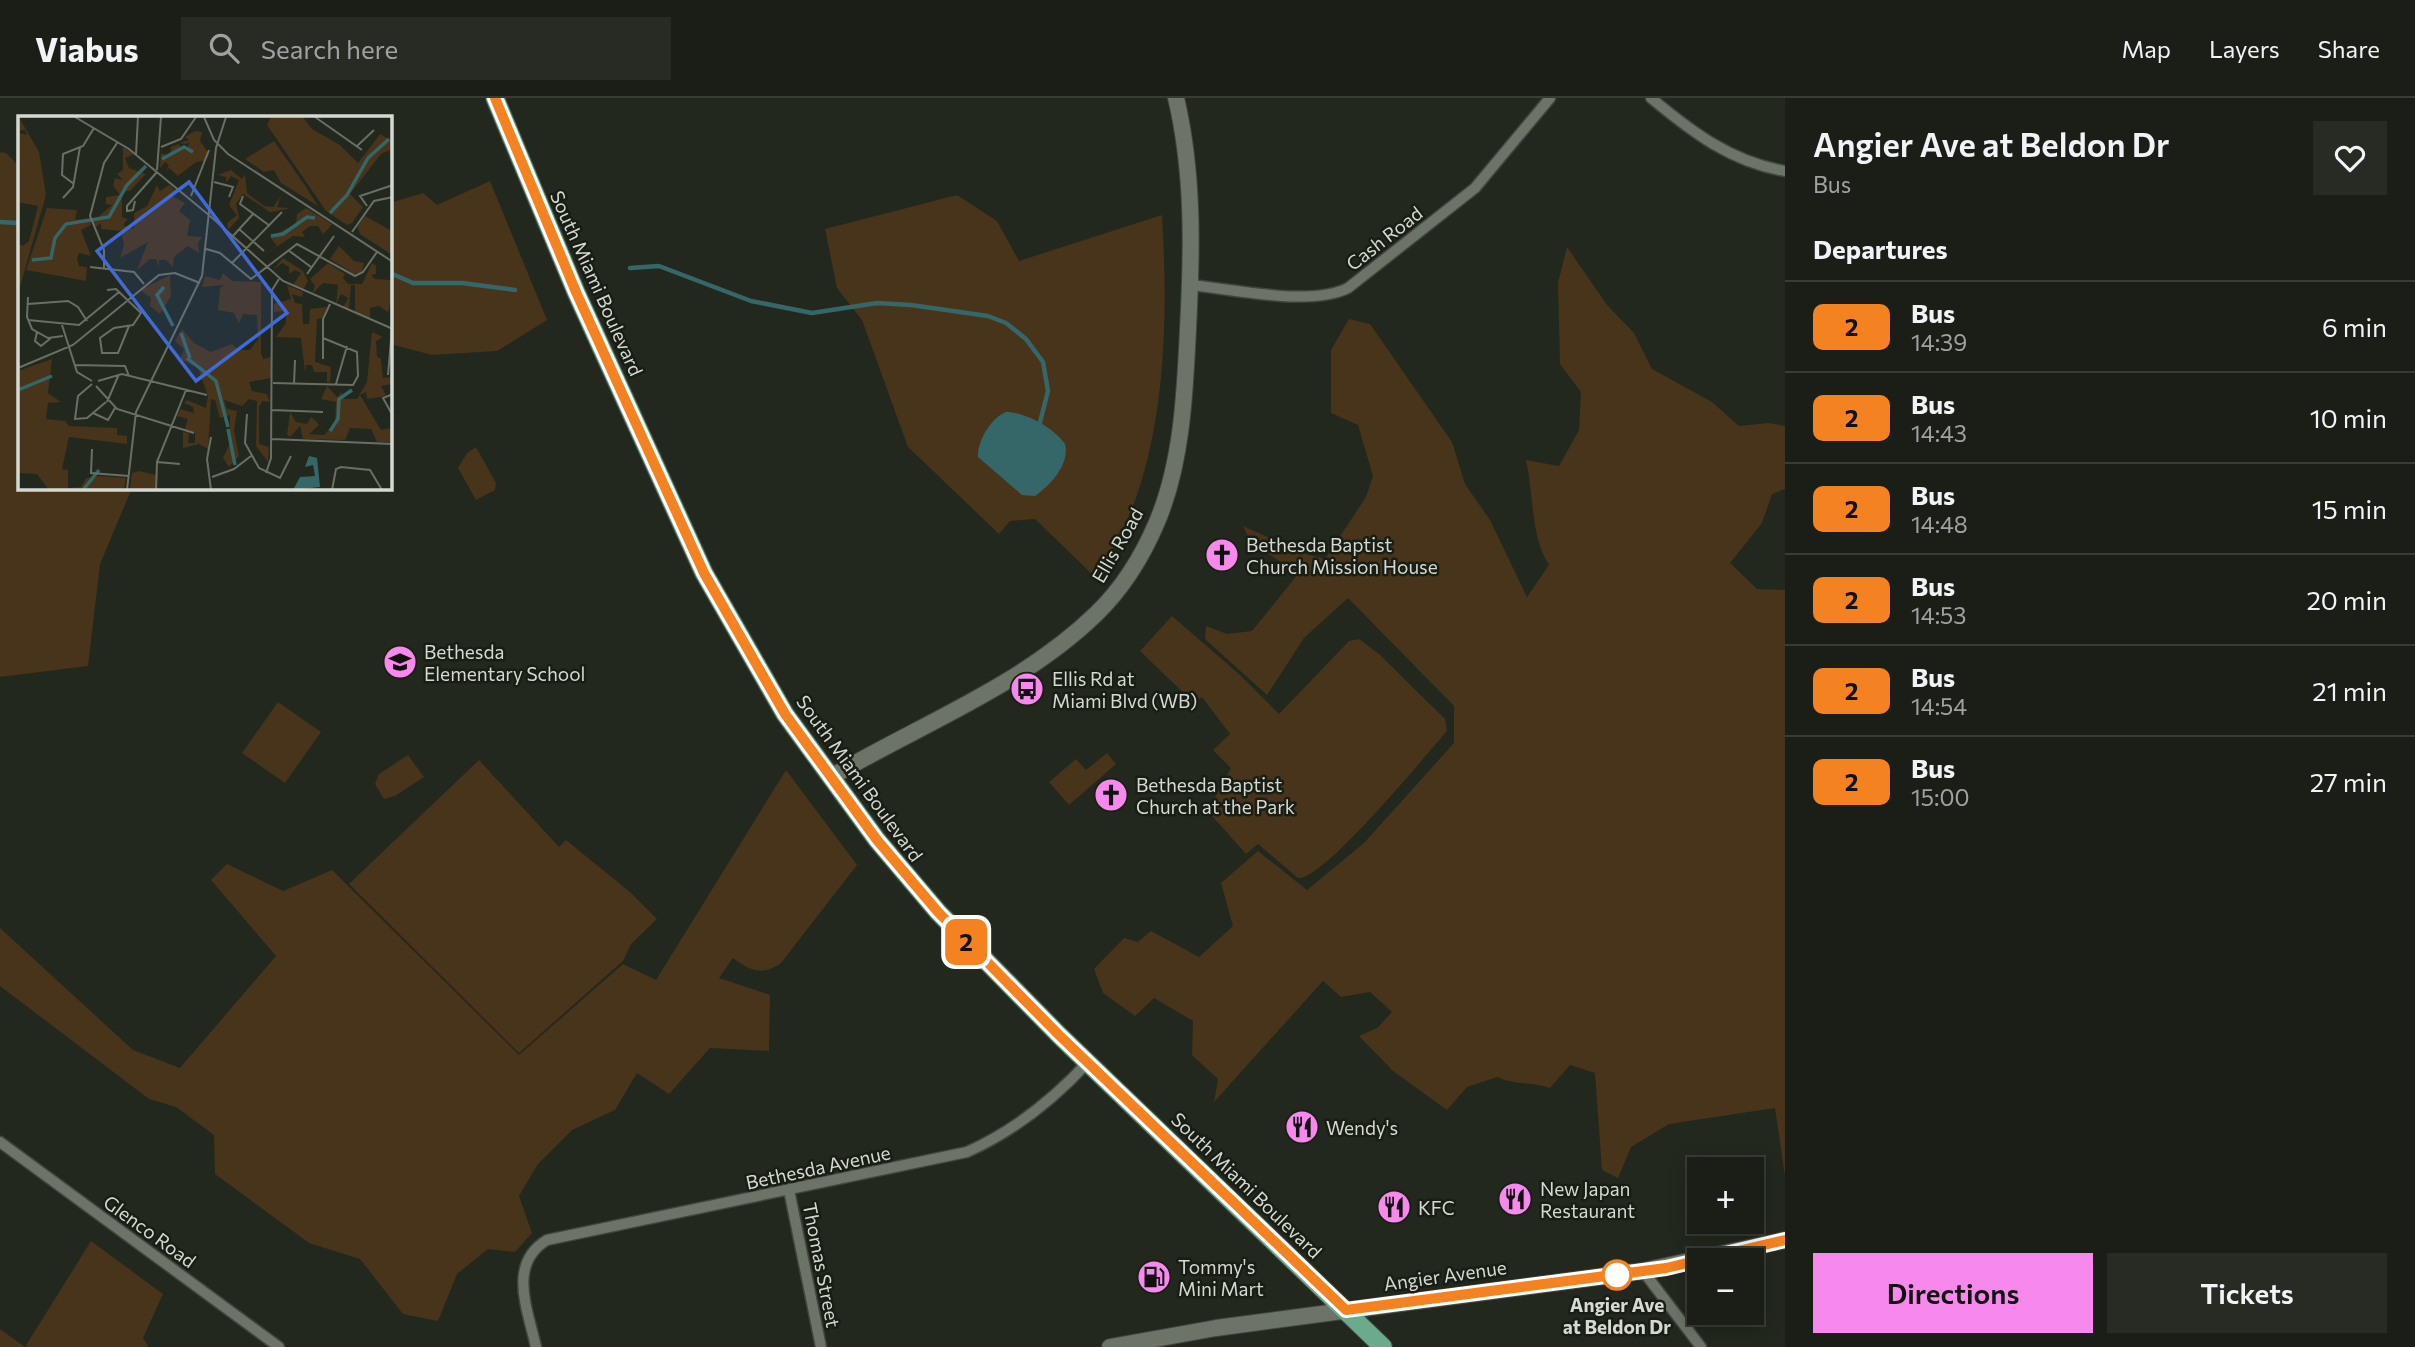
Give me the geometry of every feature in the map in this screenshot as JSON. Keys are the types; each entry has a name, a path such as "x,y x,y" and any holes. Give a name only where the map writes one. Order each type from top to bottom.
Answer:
{"main road":[{"name":"South Miami Boulevard","path":"495,98 576,292 704,573 760,673 831,777 877,840 938,912 1088,1062 1383,1347"},
{"name":"Ellis Road","path":"831,777 1031,664 1081,627 1123,582 1157,522 1183,413 1191,285 1189,185 1176,98"},
{"name":"Angier Avenue","path":"1110,1347 1346,1310 1643,1271 1785,1240"}],"street":[{"name":"Cash Road","path":"1191,285 1303,296 1340,292 1362,279 1475,188 1550,98"},
{"path":"1651,98 1707,143 1745,161 1785,172"},
{"name":"Bethesda Avenue","path":"536,1347 524,1286 524,1261 547,1240 967,1152 1007,1131 1043,1106 1088,1062"},
{"name":"Glenco Road","path":"0,1142 279,1347"},
{"name":"Thomas Street","path":"789,1191 821,1347"},
{"path":"1643,1271 1701,1347"}],"shaded area":[{"path":"0,152 6,153 18,165 18,490 131,490 100,564 88,666 0,677"},
{"path":"490,181 547,320 497,351 432,355 392,345 392,202 423,193 437,205"},
{"path":"957,195 997,221 1019,261 1162,215 1165,306 1163,355 1149,451 1136,497 1118,539 1094,576 1035,519 1010,521 999,534 908,447 862,320 837,288 825,229"},
{"path":"1567,247 1607,305 1634,333 1652,369 1712,402 1739,426 1769,423 1785,426 1785,489 1772,494 1762,523 1730,563 1757,589 1785,590 1785,1176 1775,1108 1669,1124 1631,1147 1618,1178 1602,1170 1595,1073 1570,1065 1550,1088 1497,1077 1467,1087 1447,1110 1393,1071 1359,1036 1377,1028 1392,1012 1370,992 1341,997 1323,981 1214,1102 1218,1079 1192,1055 1193,1021 1154,998 1135,1016 1103,993 1094,969 1124,938 1138,942 1151,931 1199,957 1233,926 1221,883 1258,851 1307,890 1364,843 1454,743 1454,706 1348,598 1304,638 1267,695 1205,639 1206,626 1227,634 1252,631 1298,574 1250,541 1243,526 1306,554 1325,559 1366,497 1373,476 1358,425 1331,413 1331,350 1349,319 1370,324 1452,442 1465,484 1490,520 1527,597 1549,565 1535,528 1526,460 1559,466 1579,430 1581,392 1560,364 1558,283"},
{"path":"476,447 496,483 495,490 476,500 458,468 467,453"},
{"path":"1172,616 1240,675 1279,714 1349,641 1359,639 1379,654 1445,719 1447,731 1397,789 1329,860 1311,874 1298,878 1258,844 1246,854 1213,817 1213,801 1231,768 1213,750 1230,734 1202,697 1194,703 1140,651"},
{"path":"278,702 321,732 285,783 242,753"},
{"path":"1107,753 1116,764 1069,805 1049,782 1076,759 1086,770"},
{"path":"408,755 424,777 395,796 384,799 375,784 379,774"},
{"path":"479,760 559,847 566,840 630,892 657,919 631,944 623,961 519,1053 349,884"},
{"path":"786,770 857,865 781,963 762,971 745,966 733,958 719,978 770,995 769,1051 710,1048 669,1094 637,1073 615,1110 572,1130 538,1164 519,1196 532,1233 515,1252 488,1249 457,1274 438,1321 403,1314 360,1259 309,1243 215,1174 214,1135 176,1107 149,1099 0,986 0,928 133,1050 180,1068 276,956 211,880 227,864 283,891 332,870 519,1055 623,964 656,980"},
{"path":"91,1241 163,1294 143,1338 149,1347 25,1347"},
{"path":"0,1329 25,1347 0,1347"}],"water":[{"path":"1006,412 1039,422 1065,444 1062,467 1035,496 1022,495 978,457 986,431 995,419"}],"waterway":[{"path":"0,222 18,223"},
{"path":"630,268 659,266 751,301 812,313 877,303 988,316 1006,323 1026,339 1043,362 1048,391 1038,430"},
{"path":"392,274 413,283 462,283 515,290"}],"bus line":[{"name":"2","path":"495,98 576,292 704,573 785,714 877,840 968,944 1346,1310 1666,1268 1785,1240"}],"place":[{"name":"Bethesda Baptist Church Mission House","path":"1222,555"},
{"name":"Bethesda Elementary School","path":"400,662"},
{"name":"Ellis Rd at Miami Blvd (WB)","path":"1027,689"},
{"name":"Bethesda Baptist Church at the Park","path":"1111,795"},
{"name":"Wendy's","path":"1302,1127"},
{"name":"New Japan Restaurant","path":"1515,1199"},
{"name":"KFC","path":"1394,1207"},
{"name":"Angier Ave at Beldon Dr","path":"1617,1275"},
{"name":"Tommy's Mini Mart","path":"1154,1277"}]}
